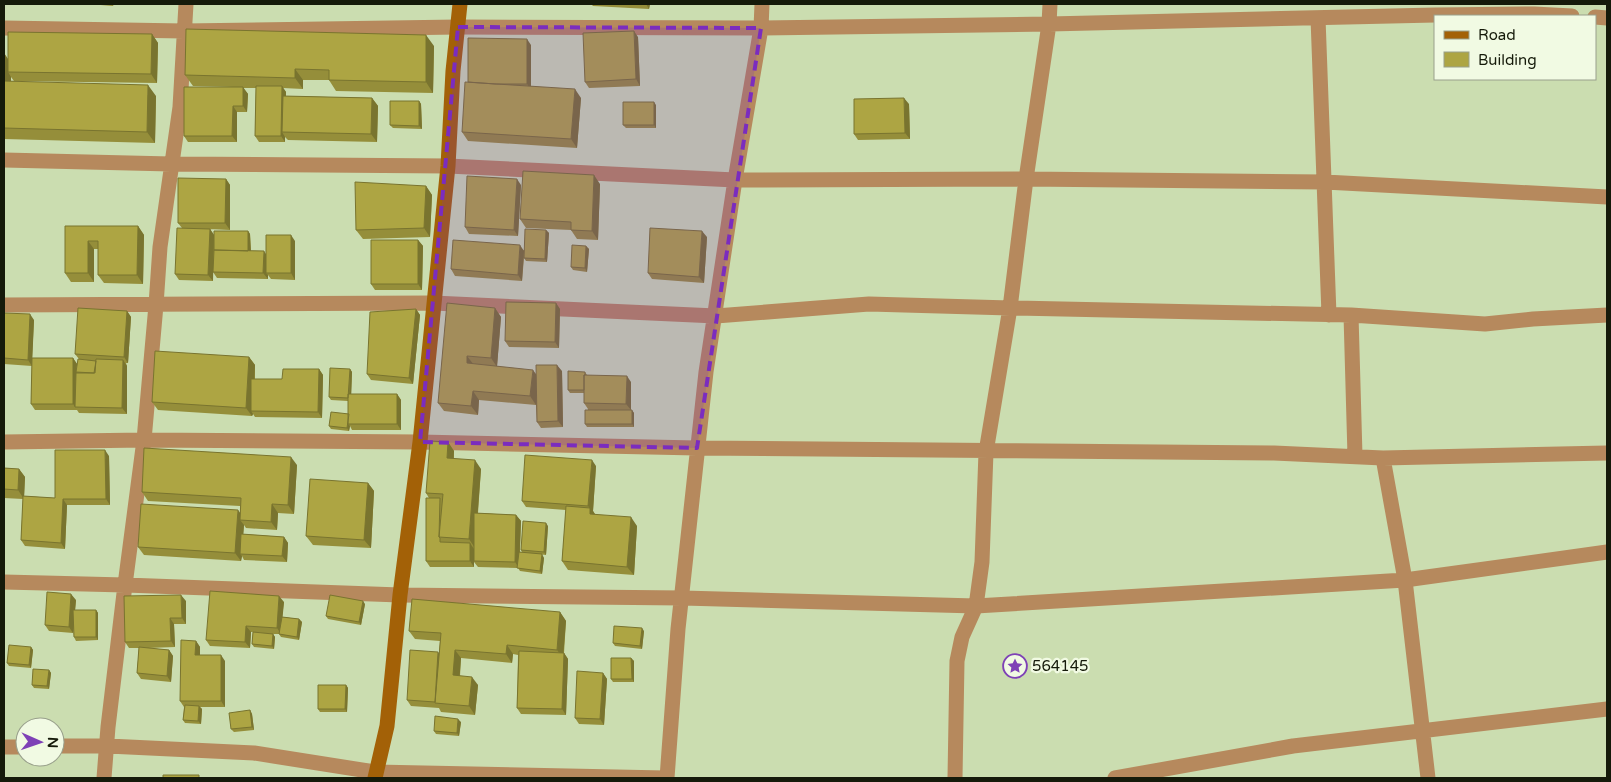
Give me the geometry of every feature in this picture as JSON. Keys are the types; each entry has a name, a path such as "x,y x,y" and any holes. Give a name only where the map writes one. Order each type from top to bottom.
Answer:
{"street":[{"path":"104,778 108,727 144,440 160,247 180,107 186,4"},
{"path":"375,775 387,726 400,596 420,442 448,166 453,71 460,4"},
{"path":"65,746 108,746 254,754 375,775 666,778 678,629 683,598 706,372 716,316 735,180 761,28 762,4"},
{"path":"955,778 957,661 962,637 976,606 982,562 986,452 1010,308 1026,179 1049,24 1050,4"},
{"path":"1465,15 1543,15"},
{"path":"4,28 184,30 458,27 761,28 1434,16"},
{"path":"1318,18 1329,315"},
{"path":"4,160 171,164 448,166 735,180 1026,179 1325,182 1607,197"},
{"path":"4,305 156,306 433,303 716,316 868,304 1352,315 1485,324 1533,319 1607,316"},
{"path":"1352,315 1355,456"},
{"path":"4,442 144,440 420,442 986,452 1274,453 1383,458 1607,454"},
{"path":"1383,458 1405,580 1428,778"},
{"path":"4,582 125,584 400,596 683,598 976,606 1405,580 1607,552"},
{"path":"1115,778 1293,746 1607,708"}],"highlighted area":[{"path":"458,27 761,28 697,448 420,442"}],"building":[{"path":"186,29 426,35 426,82 329,80 329,70 295,69 295,78 185,75"},
{"path":"634,31 636,79 585,82 583,33"},
{"path":"8,32 152,34 151,74 8,72"},
{"path":"468,38 527,39 527,84 468,82"},
{"path":"4,81 148,85 147,132 4,128"},
{"path":"465,82 575,89 571,139 462,132"},
{"path":"256,86 282,86 281,136 255,136"},
{"path":"184,87 243,87 243,106 233,106 232,136 184,136"},
{"path":"283,96 372,98 371,134 282,132"},
{"path":"904,98 905,133 854,134 854,99"},
{"path":"390,101 419,101 419,126 390,125"},
{"path":"623,102 654,102 654,125 623,125"},
{"path":"523,171 594,175 592,231 571,230 571,222 520,219"},
{"path":"467,176 517,179 514,230 465,227"},
{"path":"178,178 226,179 225,223 178,223"},
{"path":"355,182 426,186 424,228 356,230"},
{"path":"65,226 138,226 137,275 98,275 98,241 88,241 88,273 65,273"},
{"path":"177,228 210,229 208,275 175,274"},
{"path":"650,228 702,231 699,277 648,273"},
{"path":"525,229 546,230 545,259 524,258"},
{"path":"214,231 248,231 248,251 214,250"},
{"path":"266,235 291,235 291,273 266,273"},
{"path":"371,240 418,240 418,284 371,284"},
{"path":"453,240 520,245 518,275 451,269"},
{"path":"572,245 586,246 585,268 571,267"},
{"path":"214,250 264,251 263,273 213,272"},
{"path":"506,302 556,303 555,342 505,341"},
{"path":"447,303 495,308 491,358 467,356 467,363 533,370 530,396 473,391 471,406 438,403"},
{"path":"78,308 127,311 124,357 75,354"},
{"path":"416,309 409,378 367,374 370,312"},
{"path":"4,313 30,314 28,360 4,358"},
{"path":"155,351 249,357 246,408 152,402"},
{"path":"32,358 73,358 73,404 31,404"},
{"path":"78,359 96,361 94,373 76,372"},
{"path":"96,359 123,360 122,408 75,407 76,373 95,373"},
{"path":"536,365 557,365 558,421 537,422"},
{"path":"330,368 350,369 348,398 329,397"},
{"path":"283,369 319,369 318,412 251,411 251,379 282,379"},
{"path":"568,371 585,372 584,390 568,390"},
{"path":"584,375 627,376 626,404 584,403"},
{"path":"348,394 397,394 397,424 348,424"},
{"path":"585,410 632,410 632,424 585,424"},
{"path":"331,412 349,414 347,428 329,426"},
{"path":"430,441 448,442 447,458 475,460 469,539 439,537 443,494 426,493"},
{"path":"144,448 291,457 288,505 272,504 271,522 240,520 241,498 142,492"},
{"path":"55,450 105,450 106,499 63,499 61,543 21,540 23,496 55,498"},
{"path":"525,455 592,460 588,506 522,501"},
{"path":"4,468 19,469 18,490 4,489"},
{"path":"310,479 368,483 364,540 306,536"},
{"path":"426,498 440,498 440,542 470,543 470,561 426,561"},
{"path":"141,504 238,510 235,553 138,547"},
{"path":"566,506 590,508 590,514 631,517 627,567 562,561"},
{"path":"474,513 516,515 515,562 474,561"},
{"path":"523,521 546,523 544,552 521,550"},
{"path":"241,534 284,537 282,556 240,554"},
{"path":"519,552 542,554 540,571 517,568"},
{"path":"210,591 279,596 277,628 246,626 245,642 206,640"},
{"path":"47,592 71,594 69,627 45,625"},
{"path":"181,595 182,618 170,618 171,641 125,642 124,596"},
{"path":"330,595 363,601 359,622 326,616"},
{"path":"412,599 560,612 557,650 507,645 506,654 455,650 453,675 472,677 469,706 435,703 441,633 409,631"},
{"path":"73,610 96,610 96,637 74,637"},
{"path":"282,617 299,619 297,637 279,634"},
{"path":"614,626 642,628 640,646 613,643"},
{"path":"253,632 273,634 272,646 252,644"},
{"path":"181,640 196,641 195,655 221,655 221,701 180,701"},
{"path":"9,645 31,647 29,665 7,663"},
{"path":"139,647 169,650 167,676 137,673"},
{"path":"410,650 438,652 435,702 407,700"},
{"path":"519,651 564,653 562,709 517,708"},
{"path":"611,658 631,658 632,679 611,679"},
{"path":"33,669 49,670 47,686 32,685"},
{"path":"577,671 603,673 600,719 575,718"},
{"path":"318,685 346,685 345,709 318,709"},
{"path":"185,705 199,706 198,721 183,720"},
{"path":"250,710 252,727 231,729 229,713"},
{"path":"435,716 458,719 457,733 434,731"},
{"path":"163,775 199,775 199,778 163,778"}],"place":[{"name":"564145","path":"1015,666"}]}
